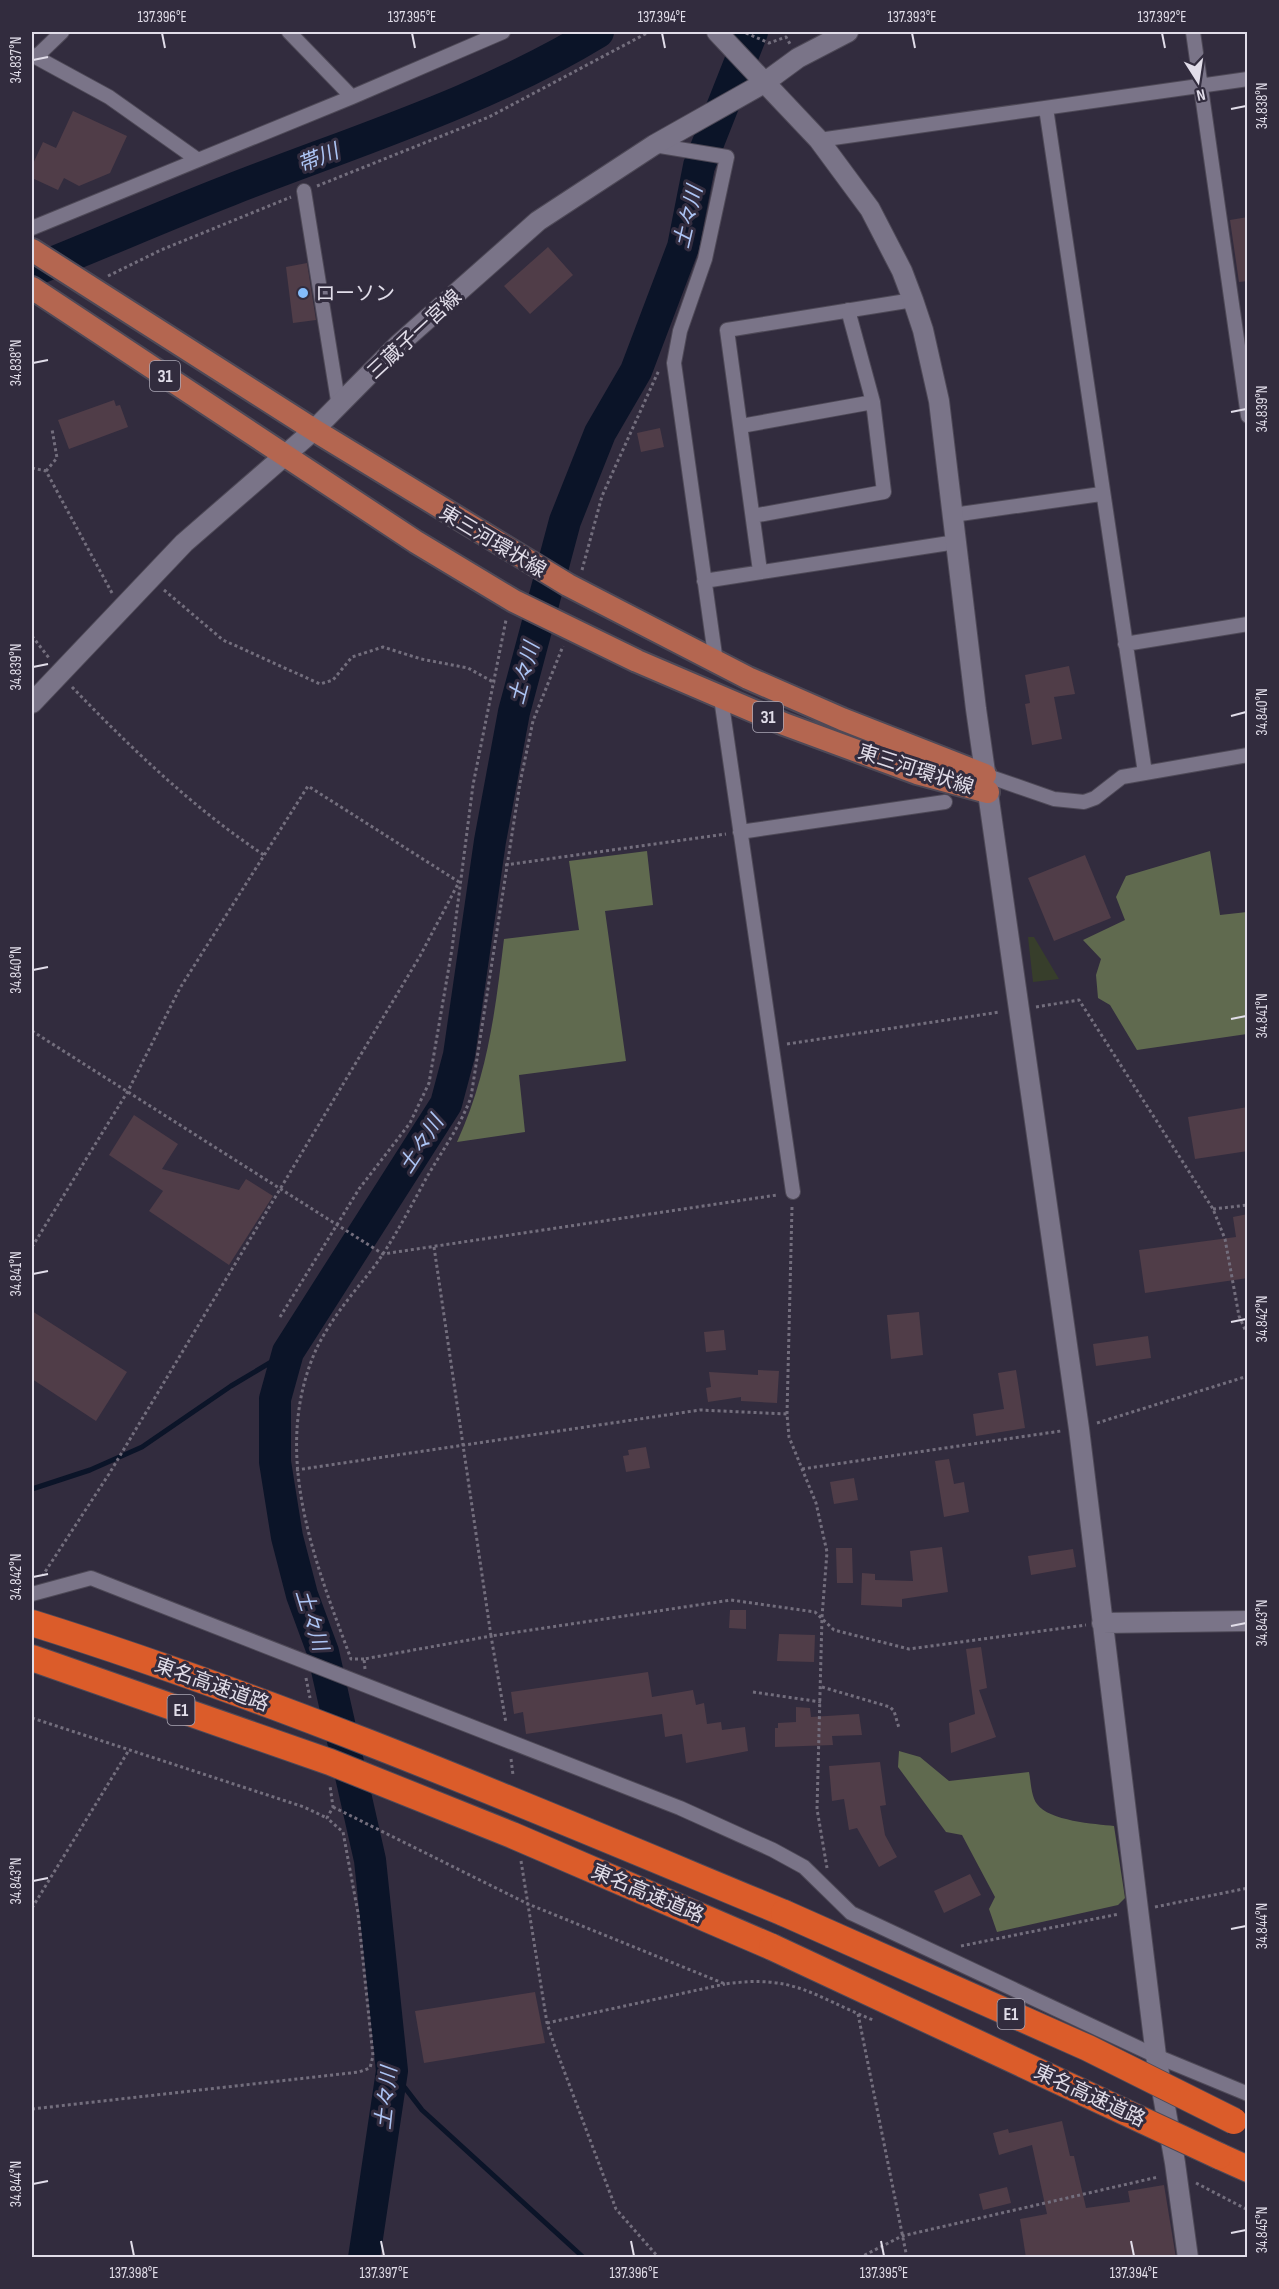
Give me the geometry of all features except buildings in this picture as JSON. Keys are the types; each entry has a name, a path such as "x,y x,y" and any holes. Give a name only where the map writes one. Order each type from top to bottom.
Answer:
{"highway":[{"name":"東名高速道路","path":"32,1623 104,1646 322,1724 784,1913 1088,2048 1241,2125"},
{"name":"東名高速道路","path":"32,1658 330,1774 367,1777 512,1835 772,1947 1248,2169"}],"main road":[{"name":"東三河環状線","path":"32,250 87,287 531,565 716,662 987,783"},
{"name":"東三河環状線","path":"39,293 416,542 512,600 721,698 917,773 987,783"}],"street":[{"path":"62,32 34,56 109,98 198,160"},
{"path":"289,32 352,97"},
{"path":"32,228 352,97 503,32"},
{"name":"三蔵子一宮線","path":"32,703 184,543 314,430 398,345 538,220 654,145 798,58 848,32"},
{"path":"1193,32 1203,87 1222,248 1248,416"},
{"path":"728,35 759,83 787,103 819,140 870,209 902,272 913,300 923,330 939,401 987,783 1079,1429 1140,1910 1139,1925 1156,2056 1175,2163 1188,2258"},
{"path":"819,140 1248,79"},
{"path":"1046,108 1101,494 1145,773"},
{"path":"654,145 727,157 705,259 680,332 674,363 716,662"},
{"path":"304,191 339,407"},
{"path":"760,571 728,330 913,300"},
{"path":"753,516 884,492 873,402 848,310"},
{"path":"741,426 873,402"},
{"path":"953,515 1101,494"},
{"path":"705,580 956,542"},
{"path":"1125,644 1248,624"},
{"path":"721,698 793,1192"},
{"path":"987,783 1054,799 1084,802 1095,798 1122,777 1248,755"},
{"path":"740,831 945,802"},
{"path":"35,1588 91,1578 680,1808 773,1850 804,1867 851,1913 1156,2056 1248,2094"},
{"path":"1102,1623 1248,1621"}],"path":[{"path":"87,287 160,250 489,117 649,32"},
{"path":"728,35 769,43 786,37 798,58"},
{"path":"572,587 602,496 663,361"},
{"path":"46,471 57,458 52,429"},
{"path":"32,468 46,471 120,609"},
{"path":"151,578 223,640 320,684 333,680 352,657 383,647 421,659 468,668 495,683"},
{"path":"280,1317 360,1189 410,1122 429,1083 452,949 473,785 512,600"},
{"path":"564,625 533,721 505,865 471,1097 464,1119 383,1254 355,1289 316,1351 298,1417 296,1470 317,1569 351,1659 364,1659 491,1636 731,1600 815,1612 834,1630 909,1648 1102,1623"},
{"path":"32,636 60,672 115,732 206,813 264,855"},
{"path":"32,1247 128,1091 180,988 308,786 459,882"},
{"path":"505,865 740,831"},
{"path":"35,1588 109,1474 281,1188 420,956 459,882"},
{"path":"771,1047 1079,1000 1214,1209 1226,1239 1239,1316 1248,1336"},
{"path":"32,1031 383,1254"},
{"path":"383,1254 793,1192 787,1414 789,1437 816,1503 827,1552 822,1617 817,1809 833,1897"},
{"path":"1214,1209 1248,1205"},
{"path":"434,1247 491,1636 510,1741 513,1775"},
{"path":"802,1469 1079,1429 1248,1376"},
{"path":"296,1470 700,1410 787,1414"},
{"path":"364,1659 369,1688"},
{"path":"307,1664 310,1700"},
{"path":"821,1686 890,1707 896,1715 899,1728"},
{"path":"753,1692 821,1702"},
{"path":"32,1718 304,1807 327,1818 343,1832 358,1913 373,2056 370,2068 359,2072 32,2109"},
{"path":"32,1908 33,1902 129,1750"},
{"path":"327,1818 333,1808 330,1774"},
{"path":"333,1808 528,1904 725,1984"},
{"path":"521,1859 547,2023 616,2209 659,2258"},
{"path":"938,1955 950,1948 1248,1888"},
{"path":"547,2023 725,1984 757,1980 785,1982 858,2014 907,2258"},
{"path":"859,2258 902,2236 1161,2176 1175,2163 1200,2187 1248,2210"}],"green space":[{"path":"647,851 653,905 605,911 626,1061 519,1075 525,1132 457,1142 476,1092 489,1042 504,939 579,930 569,861"},
{"path":"1210,851 1220,915 1247,912 1247,1034 1137,1050 1110,1005 1098,998 1096,975 1101,959 1083,940 1125,920 1116,897 1126,876"},
{"path":"1028,937 1034,937 1059,979 1033,982"},
{"path":"899,1751 920,1757 949,1781 1029,1772 1034,1797 1043,1810 1073,1821 1114,1826 1125,1898 1118,1905 997,1932 989,1909 995,1897 962,1835 946,1832 898,1767"}],"waterway":[{"name":"帯川","path":"32,271 205,200 464,100 554,57 598,32"},
{"name":"土々川","path":"364,2258 392,2071 370,1860 323,1652 302,1595 287,1537 275,1462 275,1399 288,1352 446,1104 459,1055 490,841 514,712 565,521 600,433 636,371 683,247 699,166 752,32"},
{"path":"32,1489 90,1470 142,1447 231,1386 288,1352"},
{"path":"392,2071 422,2110 584,2258"}],"place":[{"name":"ローソン","path":"303,293"}]}
